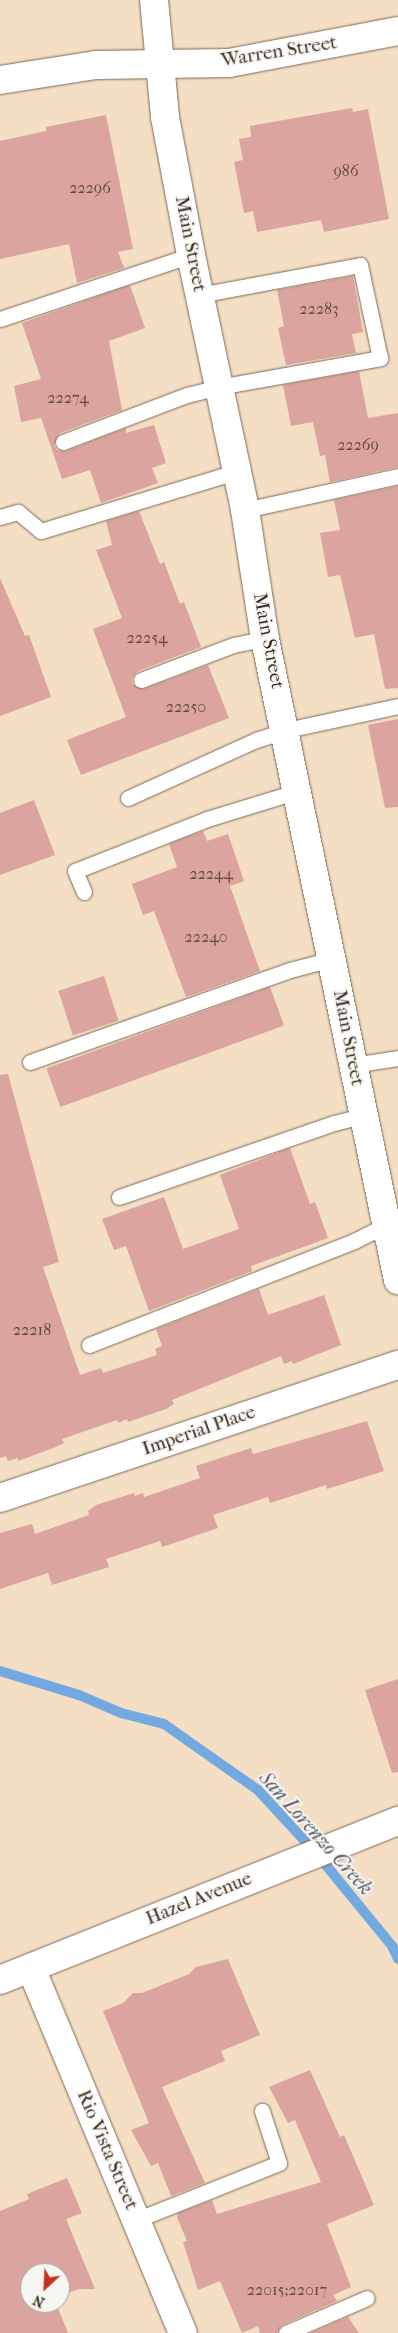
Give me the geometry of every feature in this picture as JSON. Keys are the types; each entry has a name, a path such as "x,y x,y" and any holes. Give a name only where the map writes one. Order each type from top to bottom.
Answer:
{"street":[{"name":"Main Street","path":"154,0 165,118 191,255 244,510 265,638 286,730 363,1116 391,1222 398,1280"},
{"name":"Warren Street","path":"0,80 96,65 159,62 229,62 398,31"},
{"name":"Imperial Place","path":"0,1498 398,1365"},
{"name":"Hazel Avenue","path":"0,1980 227,1887 398,1821"},
{"name":"Rio Vista Street","path":"30,1968 183,2333"}],"lane":[{"path":"0,319 191,255"},
{"path":"63,442 218,387 380,358 360,265 200,295"},
{"path":"0,517 18,512 41,531 235,472"},
{"path":"244,510 398,476"},
{"path":"141,680 233,644 265,638"},
{"path":"128,798 256,740 286,730 398,706"},
{"path":"84,892 76,870 207,819 298,791"},
{"path":"30,1062 290,970 332,959"},
{"path":"353,1064 398,1058"},
{"path":"119,1197 334,1123 363,1116"},
{"path":"89,1345 354,1241 391,1222"},
{"path":"136,2220 279,2163 262,2111"},
{"path":"286,2333 367,2298"}],"building":[{"path":"352,108 353,112 368,109 389,219 324,232 321,220 257,232 253,211 244,213 234,162 243,160 239,139 251,137 250,126"},
{"path":"106,115 133,249 118,252 124,268 77,283 69,244 0,259 0,141 46,131 46,127"},
{"path":"353,276 363,332 352,334 356,353 286,365 278,328 284,326 277,290"},
{"path":"130,285 145,328 109,341 122,410 60,433 54,445 57,450 66,451 126,428 126,433 154,425 166,463 152,468 158,483 101,503 90,470 62,479 41,418 21,422 14,386 41,379 22,323"},
{"path":"359,371 368,418 398,413 398,467 330,482 325,455 320,456 313,422 291,426 283,385"},
{"path":"398,486 398,688 385,689 374,634 355,638 340,575 328,577 320,533 340,530 334,500"},
{"path":"139,511 160,564 164,562 180,604 184,602 201,647 138,671 132,678 132,684 144,689 208,665 229,718 81,775 67,740 126,717 93,629 122,618 96,550 112,545 106,521"},
{"path":"0,578 25,636 29,635 51,697 0,716"},
{"path":"398,719 398,807 385,808 368,725"},
{"path":"34,800 55,855 0,875 0,813"},
{"path":"203,831 207,841 228,834 244,881 230,886 260,971 186,997 154,911 143,915 132,884 177,867 169,844"},
{"path":"104,976 119,1021 73,1036 58,991"},
{"path":"270,987 284,1026 60,1107 46,1068"},
{"path":"8,1074 59,1262 43,1267 80,1375 101,1368 103,1373 157,1355 155,1349 162,1346 156,1329 259,1289 268,1315 324,1295 341,1345 293,1364 292,1361 284,1364 281,1356 172,1400 174,1404 166,1409 128,1422 127,1419 118,1423 117,1420 62,1439 64,1443 56,1447 18,1461 18,1458 8,1461 6,1456 0,1458 0,1075"},
{"path":"290,1148 310,1204 315,1202 328,1238 251,1266 252,1271 149,1311 126,1246 114,1250 102,1219 164,1197 183,1249 239,1229 220,1175"},
{"path":"367,1421 384,1471 327,1489 326,1485 270,1503 268,1497 213,1515 218,1528 162,1547 160,1541 106,1559 109,1567 52,1585 48,1573 0,1589 0,1533 32,1524 35,1534 89,1515 88,1511 96,1505 134,1493 135,1496 143,1493 144,1497 200,1478 196,1466 251,1448 253,1454"},
{"path":"398,1679 398,1772 392,1773 365,1690"},
{"path":"228,1959 260,2035 221,2051 225,2061 162,2087 205,2183 171,2196 158,2163 151,2166 131,2130 149,2123 103,2011 123,2003 133,1993 142,1993 189,1974 196,1967"},
{"path":"310,2070 340,2137 344,2135 374,2205 327,2224 351,2287 333,2295 337,2301 282,2325 277,2333 260,2333 258,2326 242,2333 220,2281 198,2290 183,2242 187,2241 177,2217 178,2213 212,2200 217,2214 321,2182 295,2120 288,2123 269,2087"},
{"path":"67,2178 82,2213 66,2219 95,2289 79,2289 70,2292 70,2263 20,2263 20,2313 60,2313 68,2333 0,2333 0,2211 29,2199 27,2194"},
{"path":"348,2317 359,2333 310,2333"}],"waterway":[{"name":"San Lorenzo Creek","path":"0,1671 79,1695 121,1713 164,1724 258,1790 316,1853 392,1946 398,1959"}]}
